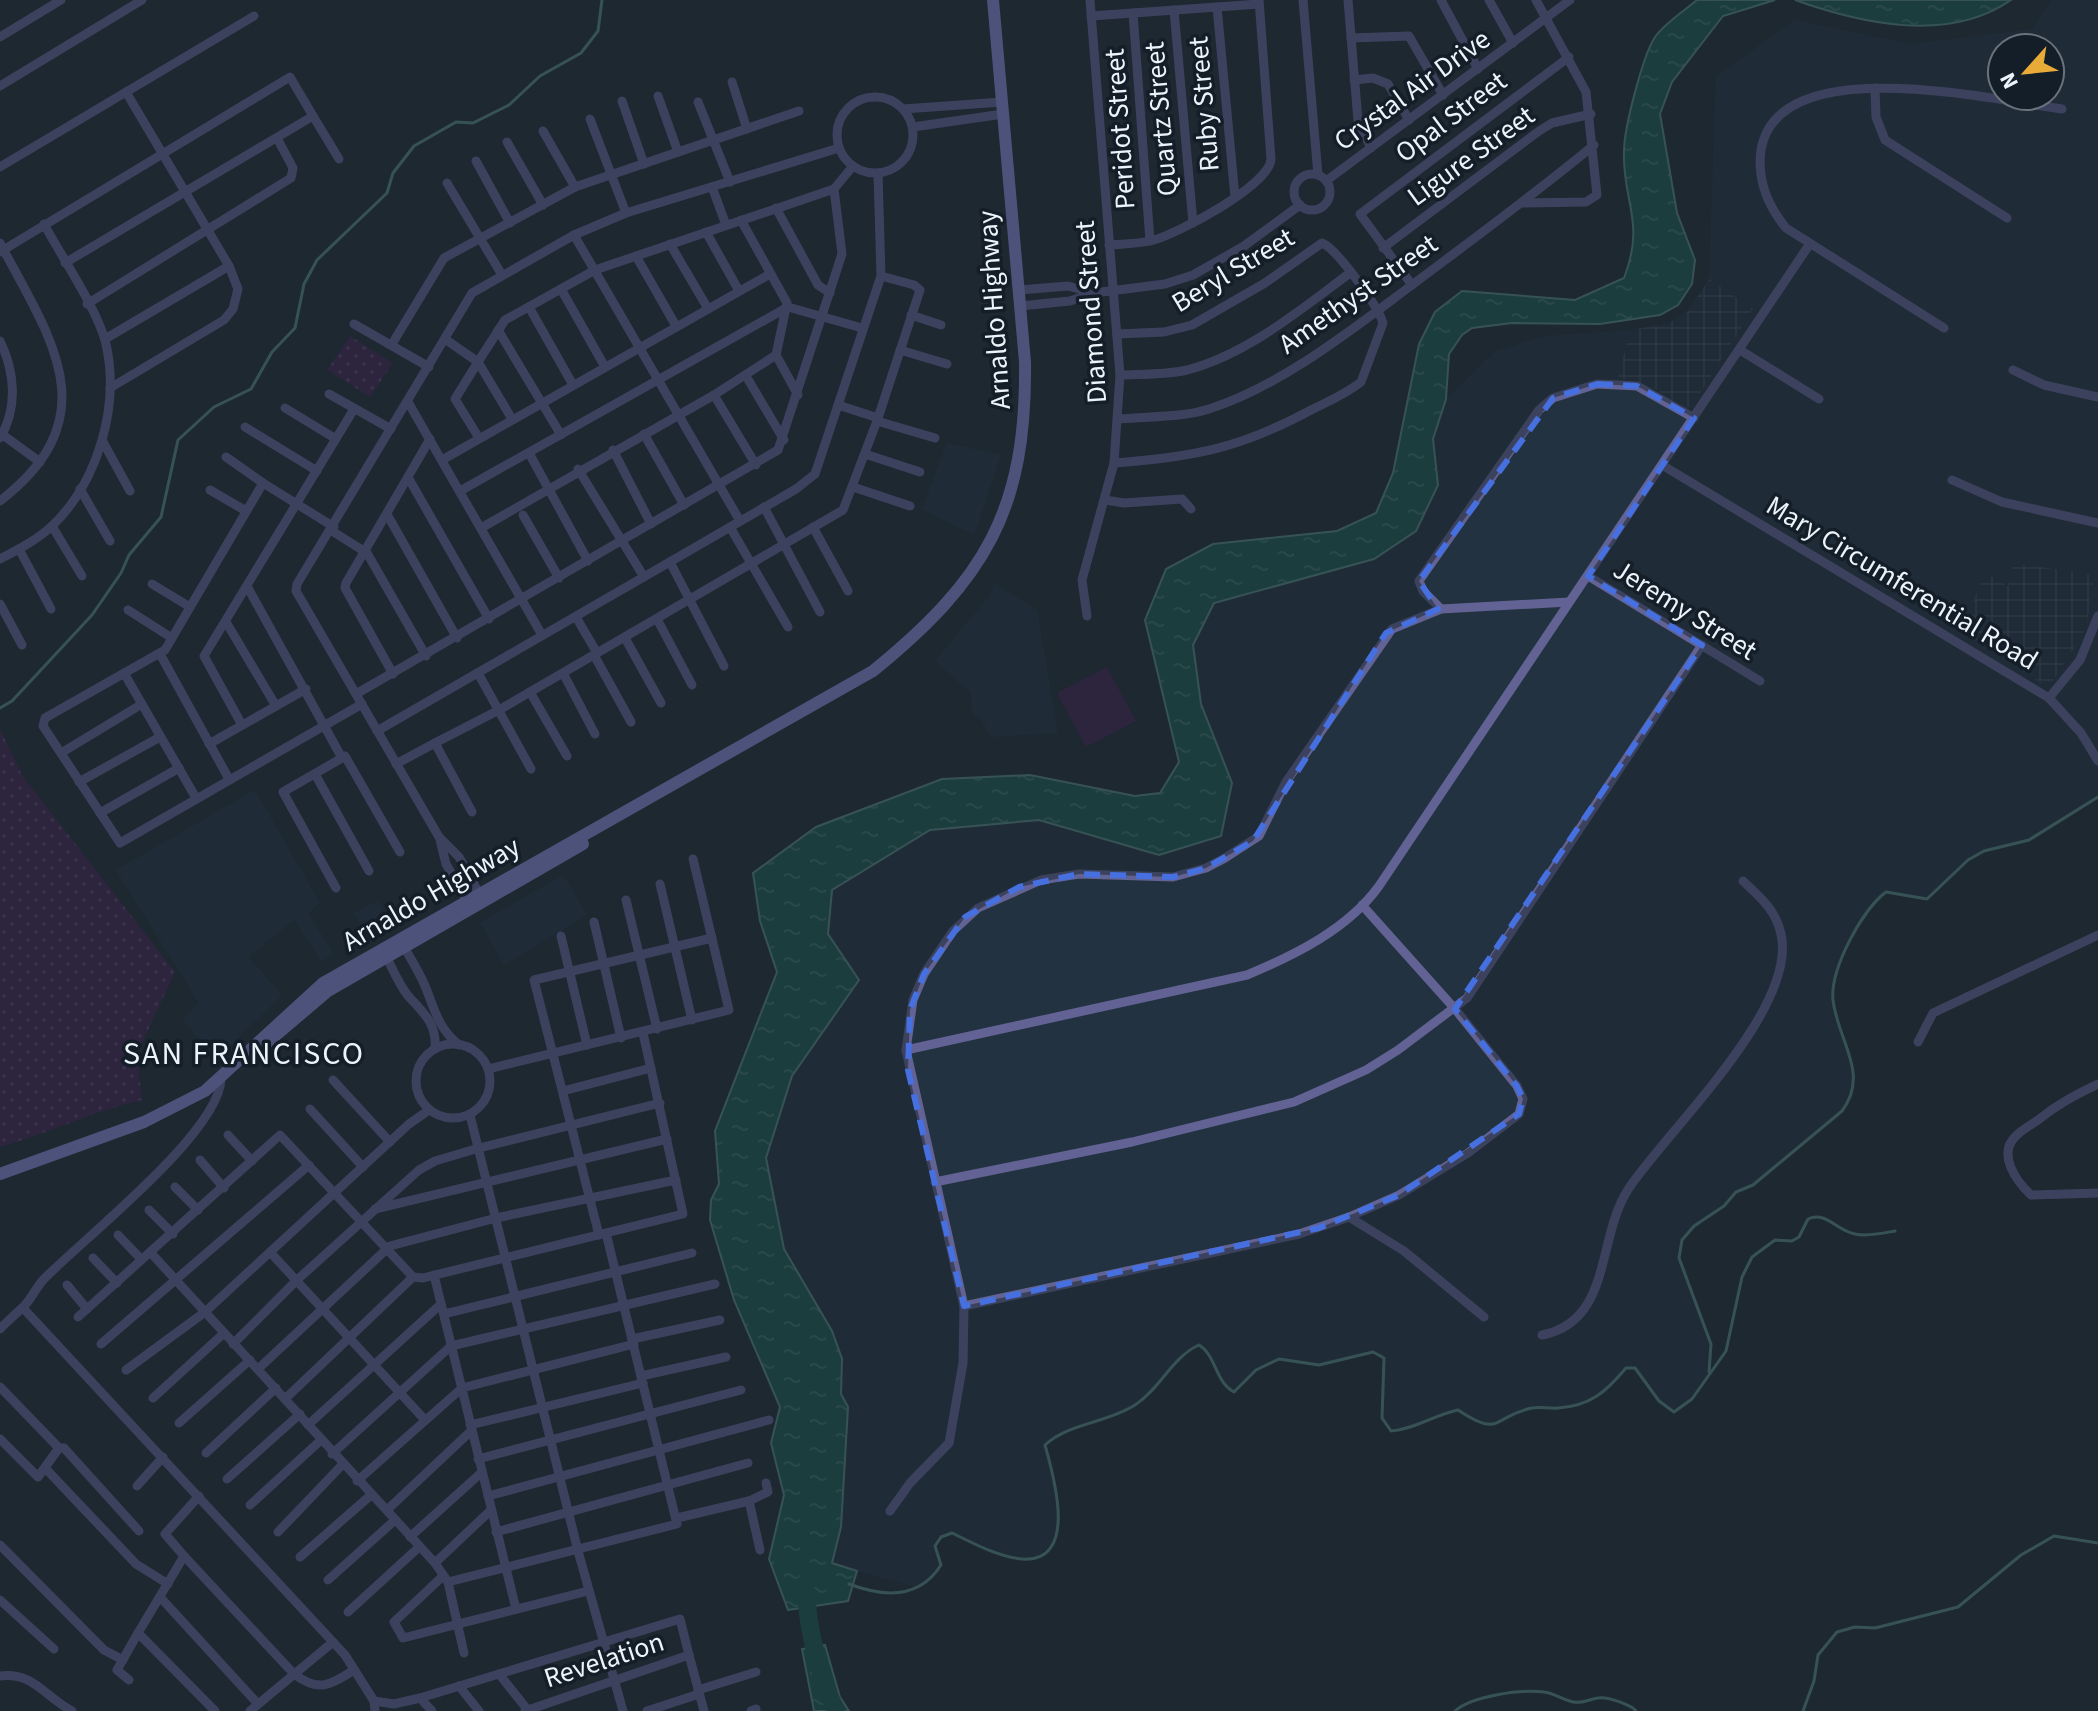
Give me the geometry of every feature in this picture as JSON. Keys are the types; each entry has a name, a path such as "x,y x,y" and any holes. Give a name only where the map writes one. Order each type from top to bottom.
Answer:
{"main road":[{"name":"Arnaldo Highway","path":"0,1174 144,1122 184,1103 221,1079 328,991 385,952 873,671 935,618 979,563 1007,505 1023,447 1025,362 993,0"}],"street":[{"path":"0,37 61,0"},
{"path":"0,86 142,0"},
{"name":"Diamond Street","path":"1087,616 1082,580 1114,463 1120,375 1090,0"},
{"path":"1303,0 1322,178 1330,192 1326,203 1317,210 1300,205 1294,195 1296,182 1306,175 1322,178"},
{"path":"1348,0 1358,121 1371,148"},
{"path":"1441,0 1478,69"},
{"path":"1489,0 1513,43"},
{"path":"1523,203 1593,200 1597,195 1591,114 1586,92 1536,0"},
{"path":"1091,16 1259,2 1271,159 1268,172 1193,223 1150,241 1109,245"},
{"name":"Crystal Air Drive","path":"1322,178 1371,148 1566,3"},
{"name":"Ruby Street","path":"1217,7 1235,197"},
{"name":"Quartz Street","path":"1174,10 1193,223"},
{"name":"Peridot Street","path":"1133,13 1150,241"},
{"path":"0,167 254,16"},
{"path":"1351,38 1409,36 1443,95"},
{"name":"Opal Street","path":"1383,248 1360,214 1569,57"},
{"path":"0,501 27,479 40,462 49,446 60,409 57,354 40,314 1,248 290,77 339,159"},
{"path":"1354,80 1373,78 1388,84 1409,120"},
{"path":"732,82 747,129"},
{"path":"1944,328 1809,245 1777,216 1764,188 1759,165 1765,133 1783,110 1820,93 1875,88 1986,100"},
{"path":"1875,88 1876,117 1885,140 2007,218"},
{"path":"110,388 228,316 238,289 208,229 126,92"},
{"path":"658,96 678,152"},
{"path":"903,109 913,127 909,154 901,164 878,174 853,166 839,148 838,125 842,114 860,99 883,98 903,109 1002,108"},
{"path":"622,101 644,164"},
{"path":"698,102 730,182"},
{"path":"913,127 1002,108"},
{"path":"392,344 438,263 575,187 799,111"},
{"name":"Ligure Street","path":"1383,248 1539,131 1552,123 1591,114"},
{"path":"65,263 313,116"},
{"path":"590,119 626,213"},
{"path":"543,131 575,187"},
{"path":"87,304 291,178 293,168 277,138"},
{"path":"507,142 543,205"},
{"name":"Amethyst Street","path":"1119,419 1197,413 1219,406 1311,357 1523,203 1594,145"},
{"path":"482,898 459,857 439,837 296,591 297,584 333,529 472,293 574,235 626,213 839,148"},
{"path":"476,161 510,223"},
{"path":"479,438 455,399 505,320 595,270 834,189 853,166"},
{"path":"377,731 730,527 815,474 881,276 878,174"},
{"path":"447,183 502,275"},
{"path":"712,187 726,225"},
{"path":"356,694 778,450 784,440 842,254 834,189"},
{"path":"1020,306 1070,301 1094,293 1165,284 1193,275 1244,246 1300,205"},
{"path":"776,208 818,285 830,293"},
{"path":"481,528 578,469 714,395 776,355 788,307 741,220"},
{"path":"0,559 52,526 80,489 103,442 110,388 105,339 44,224"},
{"path":"706,232 738,289"},
{"path":"574,235 740,521"},
{"name":"Beryl Street","path":"1117,334 1164,332 1192,325 1265,283 1322,243 1350,273"},
{"path":"670,244 707,307"},
{"path":"906,1050 1247,975 1324,935 1362,905 1588,576 1809,245"},
{"path":"1383,248 1412,285"},
{"path":"636,256 676,326"},
{"path":"105,339 229,266"},
{"path":"1114,463 1193,456 1242,444 1354,388 1361,382 1371,362 1383,323 1378,311 1350,273 1273,329 1211,362 1185,371 1120,375"},
{"path":"442,460 738,289 770,274"},
{"path":"396,764 499,710 843,510 878,420 918,287 881,276"},
{"path":"1019,290 1068,286 1094,293"},
{"path":"561,289 605,367"},
{"path":"529,307 573,385"},
{"path":"460,491 788,307 862,328"},
{"path":"911,315 941,325"},
{"path":"354,324 429,367"},
{"path":"498,330 561,435"},
{"path":"445,339 478,362 512,419"},
{"path":"0,341 13,387 1,436 40,462"},
{"path":"900,350 947,364"},
{"path":"1740,350 1819,399"},
{"path":"776,355 798,395"},
{"path":"2013,370 2044,385 2098,397"},
{"path":"746,376 784,440"},
{"path":"1441,609 1423,591 1419,581 1544,404 1582,386 1618,383 1651,391 1694,418"},
{"path":"329,394 391,429"},
{"path":"714,395 756,465"},
{"path":"408,402 542,635"},
{"path":"838,405 935,438"},
{"path":"285,408 336,439"},
{"path":"242,725 204,656 354,409"},
{"path":"245,427 317,471"},
{"path":"644,434 684,505"},
{"path":"393,674 345,588 430,439"},
{"path":"103,442 130,491"},
{"path":"613,450 651,524"},
{"path":"529,453 588,561"},
{"path":"865,454 920,472"},
{"path":"226,457 367,553 426,656"},
{"name":"Mary Circumferential Road","path":"1662,465 2049,698 2081,733 2098,761"},
{"path":"578,469 644,577"},
{"path":"409,479 489,619"},
{"path":"1952,480 2002,502 2098,523"},
{"path":"263,483 160,654 45,718 43,726 120,843 362,704"},
{"path":"853,487 910,506"},
{"path":"80,489 110,541"},
{"path":"210,490 246,511"},
{"path":"1105,500 1124,503 1182,499 1191,509"},
{"path":"764,507 820,612"},
{"path":"523,515 559,578"},
{"path":"388,516 457,638"},
{"path":"52,526 82,576"},
{"path":"730,527 788,627"},
{"path":"813,527 848,591"},
{"path":"19,549 51,609"},
{"path":"670,562 724,666"},
{"name":"Jeremy Street","path":"1588,576 1760,681"},
{"path":"152,584 190,607"},
{"path":"248,588 342,758"},
{"path":"890,1511 910,1483 949,1443 965,1347 964,1306 906,1050 910,1010 918,986 965,917 1005,894 1041,880 1079,874 1173,877 1206,868 1243,848 1266,826 1286,782 1386,633 1441,609 1569,602"},
{"path":"0,604 22,645"},
{"path":"128,610 172,638"},
{"path":"2049,698 2090,644 2098,616"},
{"path":"576,617 631,722"},
{"path":"657,619 692,685"},
{"path":"226,622 276,706"},
{"path":"625,638 661,703"},
{"path":"935,1182 1132,1142 1294,1102 1366,1070 1455,1009 1492,964 1702,645"},
{"path":"160,654 229,779"},
{"path":"124,673 196,798"},
{"path":"478,673 531,769"},
{"path":"563,673 595,734"},
{"path":"209,744 306,689"},
{"path":"530,692 567,756"},
{"path":"61,753 142,704"},
{"path":"79,782 160,737"},
{"path":"435,743 472,812"},
{"path":"336,888 283,792 345,756 400,852"},
{"path":"100,813 179,768"},
{"path":"315,774 369,871"},
{"path":"439,837 446,864 469,905"},
{"path":"488,1069 729,1010 693,859"},
{"path":"1542,1335 1572,1324 1585,1312 1594,1295 1615,1215 1628,1189 1701,1101 1774,991 1783,961 1782,935 1772,910 1743,881"},
{"path":"660,884 692,1020"},
{"path":"626,900 657,1029"},
{"path":"964,1306 1299,1234 1349,1217 1399,1195 1458,1159 1519,1114 1523,1099 1517,1086 1455,1009 1362,905"},
{"path":"594,922 621,1038"},
{"path":"1918,1042 1933,1013 2098,935"},
{"path":"561,936 587,1045"},
{"path":"588,1591 405,1638 394,1624 446,1579 506,1570 674,1526 677,1518 633,1342 591,1199 534,980 712,938"},
{"path":"401,943 426,988 430,1005 444,1033 459,1045 477,1053 488,1069 489,1090 479,1108 470,1115 444,1118 429,1110 416,1089 416,1077 426,1056 435,1049 459,1045"},
{"path":"385,952 409,998 423,1009 436,1035 435,1049"},
{"path":"285,1399 413,1277 434,1275 680,1217 684,1211 643,1033"},
{"path":"563,1091 651,1068"},
{"path":"0,1329 23,1308 42,1281 198,1128 218,1099 221,1079"},
{"path":"333,1080 390,1142"},
{"path":"2098,1084 2060,1101 2009,1143 2009,1158 2016,1181 2031,1195 2098,1193"},
{"path":"233,1344 297,1280 419,1170 479,1148 660,1103"},
{"path":"310,1109 363,1167"},
{"path":"126,1370 205,1312 429,1110"},
{"path":"470,1115 588,1591 623,1711"},
{"path":"228,1135 252,1161"},
{"path":"78,1317 280,1135 413,1277"},
{"path":"375,1209 667,1139"},
{"path":"200,1160 224,1188"},
{"path":"101,1344 309,1165"},
{"path":"258,1369 386,1247 496,1218 676,1180"},
{"path":"175,1187 198,1210"},
{"path":"149,1210 173,1234"},
{"path":"1349,1217 1404,1251 1484,1317"},
{"path":"118,1235 141,1259"},
{"path":"270,1252 425,1420"},
{"path":"151,1253 300,1414 342,1465 387,1510 418,1548 435,1563 446,1579 464,1653"},
{"path":"308,1425 374,1364 442,1309 516,1295 692,1253"},
{"path":"93,1258 117,1283"},
{"path":"434,1275 516,1609"},
{"path":"332,1454 451,1346 715,1284"},
{"path":"67,1285 87,1309"},
{"path":"23,1308 333,1642 354,1670 374,1706 420,1698 680,1619 689,1655"},
{"path":"357,1481 462,1388 720,1320"},
{"path":"153,1398 223,1334"},
{"path":"387,1510 470,1428 726,1357"},
{"path":"179,1423 250,1360"},
{"path":"0,1387 59,1448 64,1448 139,1531"},
{"path":"206,1453 276,1388"},
{"path":"478,1459 741,1390"},
{"path":"227,1479 300,1414"},
{"path":"488,1496 769,1420"},
{"path":"0,1439 38,1477 59,1448"},
{"path":"250,1505 321,1440"},
{"path":"137,1486 163,1457"},
{"path":"496,1532 748,1463"},
{"path":"278,1532 342,1465"},
{"path":"46,1469 136,1564 168,1584"},
{"path":"410,1537 482,1472"},
{"path":"677,1518 749,1501 768,1492 766,1483"},
{"path":"300,1557 371,1495"},
{"path":"199,1496 165,1534 184,1556 294,1674 320,1688 354,1670"},
{"path":"749,1501 760,1550"},
{"path":"435,1563 491,1510"},
{"path":"328,1580 394,1521"},
{"path":"0,1545 104,1650 123,1660"},
{"path":"348,1612 418,1548"},
{"path":"129,1680 117,1670 184,1556"},
{"path":"160,1597 254,1708 333,1642"},
{"path":"0,1600 54,1649"},
{"path":"138,1633 215,1711"},
{"name":"Revelation","path":"526,1710 689,1655 704,1711"},
{"path":"647,1711 756,1672"},
{"path":"0,1676 16,1674 43,1687 72,1711"},
{"path":"499,1674 526,1710"},
{"path":"459,1686 479,1711"},
{"path":"420,1698 432,1711"}],"highlighted area":[{"path":"1597,384 1637,386 1694,418 1588,576 1702,645 1455,1009 1517,1086 1523,1099 1519,1114 1399,1195 1319,1228 964,1306 908,1070 910,1010 924,974 965,917 1019,887 1079,874 1173,877 1206,868 1253,841 1386,633 1438,609 1419,581 1553,398"}],"shaded area":[{"path":"2051,0 2098,0 2098,797 2029,840 1984,851 1968,860 1927,899 1887,892 1875,901 1846,946 1832,995 1836,1021 1855,1075 1853,1096 1842,1111 1753,1185 1736,1192 1682,1241 1679,1258 1711,1344 1709,1372 1692,1399 1674,1412 1659,1401 1635,1368 1626,1368 1604,1394 1575,1407 1536,1407 1494,1426 1478,1423 1458,1410 1441,1413 1410,1429 1391,1431 1382,1418 1384,1359 1373,1352 1319,1365 1279,1359 1256,1370 1234,1392 1225,1387 1205,1349 1199,1345 1186,1351 1137,1404 1095,1424 1058,1433 1045,1445 1057,1495 1059,1523 1052,1544 1040,1555 1025,1559 1000,1554 952,1534 941,1537 936,1545 941,1565 934,1576 916,1587 831,1564 841,1527 848,1407 841,1394 842,1359 832,1331 784,1249 766,1158 792,1076 859,980 828,934 832,890 930,830 1039,820 1090,837 1232,783 1201,704 1193,645 1214,603 1374,559 1438,485 1433,439 1446,399 1496,351 1545,336 1667,324 1688,311 1709,279 1716,77 1794,20 1911,44 1986,35 1986,112 2066,112 2066,32 2009,32 2033,29"},
{"path":"1709,279 1753,309 1692,406 1684,408 1651,386 1618,378 1630,330 1667,324 1688,311"},
{"path":"350,336 393,363 370,397 327,370"},
{"path":"947,443 1001,455 974,535 922,509"},
{"path":"2013,563 2094,575 2087,623 2080,639 2053,681 2044,685 1960,629 1986,573 2008,586"},
{"path":"995,584 1037,610 1058,733 991,737 982,721 973,714 971,693 935,661 988,598"},
{"path":"1107,667 1136,721 1086,747 1057,693"},
{"path":"0,729 22,775 175,972 137,1054 142,1100 0,1147"},
{"path":"255,790 320,903 308,913 334,954 321,961 294,920 248,957 282,995 217,1059 182,1019 199,1003 116,870"},
{"path":"563,875 587,915 504,965 480,923"},
{"path":"378,901 393,931 370,943 354,913"}],"water":[{"path":"1697,0 1775,0 1723,16 1672,82 1660,114 1677,213 1695,260 1692,284 1678,305 1660,315 1600,324 1512,323 1472,328 1462,335 1449,354 1446,399 1433,439 1438,485 1416,531 1374,559 1214,603 1193,645 1201,704 1232,783 1221,836 1159,855 1039,820 930,830 832,890 828,934 859,980 792,1076 766,1158 784,1249 832,1331 842,1359 841,1394 848,1407 841,1527 832,1563 857,1571 848,1601 788,1610 769,1559 784,1495 771,1443 780,1407 734,1300 710,1220 711,1200 719,1184 715,1131 777,972 760,921 753,873 816,827 942,779 1030,775 1135,796 1160,793 1179,762 1145,620 1166,569 1213,544 1337,531 1376,513 1393,473 1419,344 1435,312 1462,291 1575,300 1624,278 1633,241 1633,226 1624,151 1635,92 1655,37"},
{"path":"1795,0 2011,0 1986,14 1960,22 1904,25 1847,16"},
{"path":"825,1645 840,1697 849,1711 814,1711 802,1649"}],"waterway":[{"path":"0,708 12,701 92,615 121,573 129,555 161,517 178,440 214,407 251,389 272,352 295,328 304,284 317,260 387,193 393,173 414,146 456,122 473,123 509,105 540,76 581,53 598,31 602,0"},
{"path":"1709,1372 1711,1344 1679,1258 1682,1240 1694,1226 1724,1206 1736,1192 1753,1185 1842,1111 1850,1097 1853,1070 1836,1015 1833,987 1849,941 1867,912 1886,892 1927,899 1968,860 1984,851 2029,840 2098,797"},
{"path":"849,1584 887,1593 911,1590 922,1585 941,1565 935,1546 941,1537 952,1533 1004,1556 1022,1559 1040,1556 1051,1547 1057,1532 1058,1514 1057,1495 1045,1445 1065,1432 1135,1405 1152,1391 1181,1357 1199,1345 1209,1355 1223,1382 1234,1392 1256,1370 1279,1359 1319,1365 1373,1352 1384,1358 1382,1418 1391,1431 1458,1410 1472,1419 1490,1424 1532,1408 1569,1407 1588,1401 1604,1391 1626,1368 1635,1368 1659,1401 1674,1412 1692,1399 1726,1351 1742,1277 1752,1257 1775,1240 1792,1241 1799,1237 1808,1219 1814,1217 1826,1219 1860,1235 1895,1231"},
{"path":"1803,1711 1814,1681 1818,1655 1837,1632 1855,1627 1875,1628 1958,1607 2021,1555 2054,1536 2098,1543"},
{"path":"805,1584 814,1649 836,1711"},
{"path":"1455,1711 1473,1701 1534,1691 1577,1702 1608,1698 1636,1711"}],"district":[{"name":"SAN FRANCISCO","path":"244,1054"}]}
